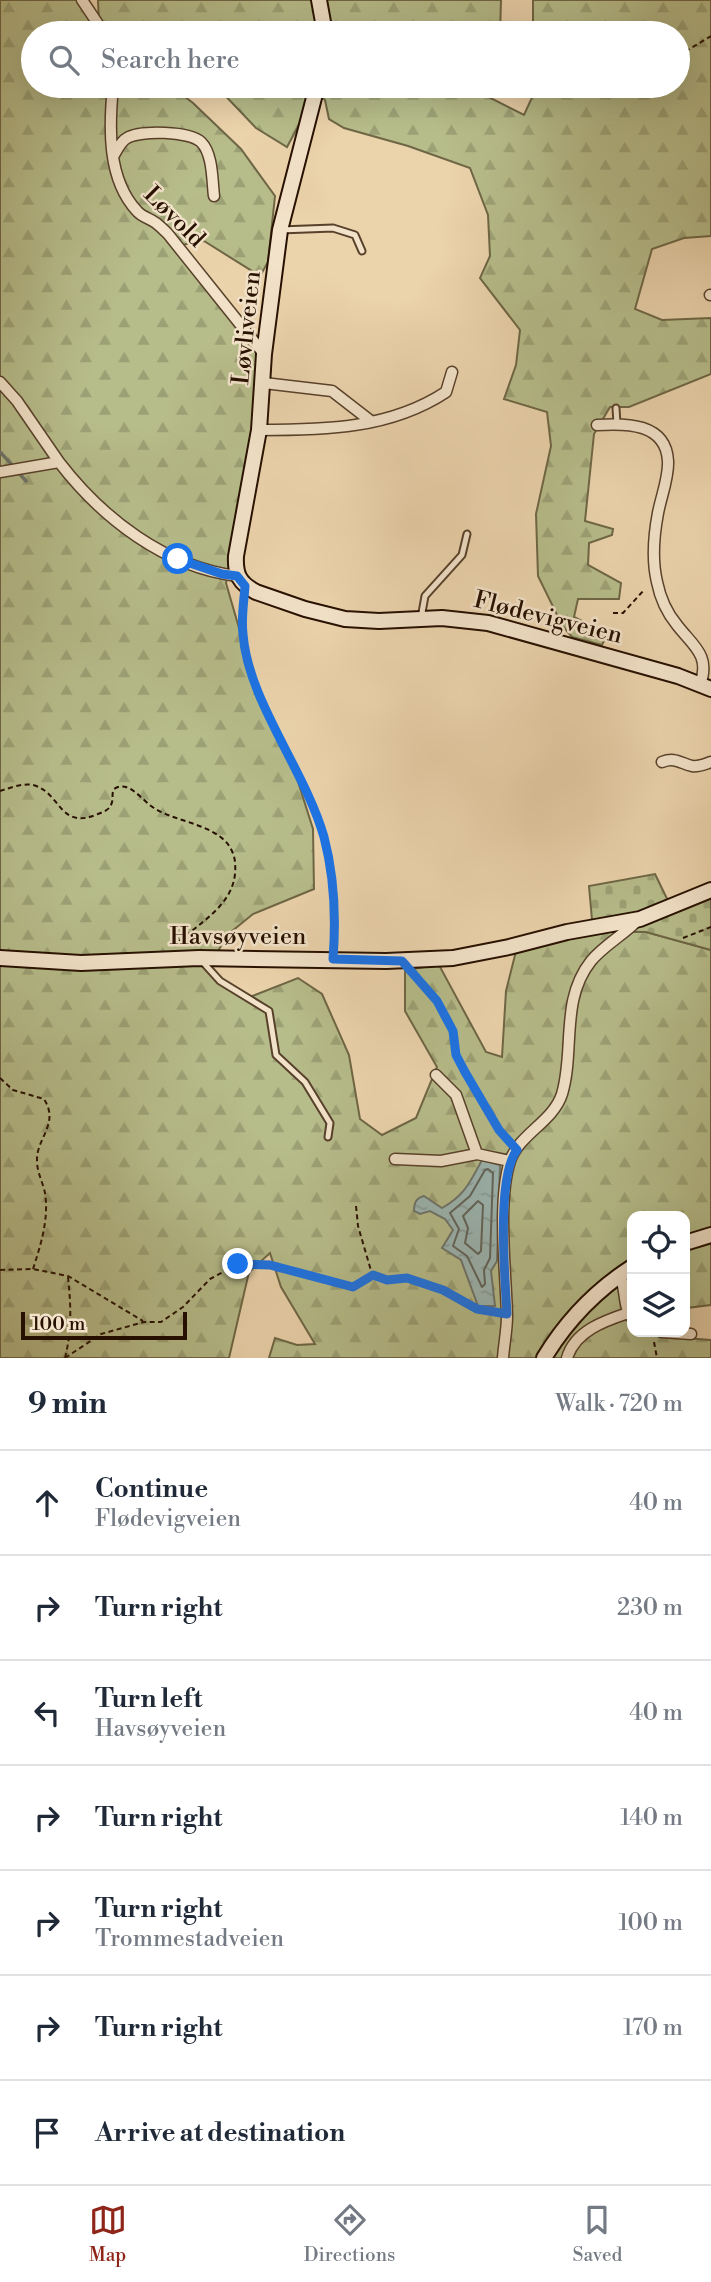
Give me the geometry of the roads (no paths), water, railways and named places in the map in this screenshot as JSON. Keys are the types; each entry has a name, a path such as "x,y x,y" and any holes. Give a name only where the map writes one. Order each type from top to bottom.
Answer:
{"main road":[{"path":"318,0 322,21"},
{"name":"Løvliveien","path":"241,581 236,555 259,430 264,354 280,230 314,98"},
{"name":"Flødevigveien","path":"241,581 279,601 338,618 379,621 421,618 464,620 499,626 678,676 706,687"},
{"name":"Havsøyveien","path":"0,958 81,963 200,958 402,961 453,958 640,919 711,890"},
{"path":"690,1241 711,1235"},
{"path":"544,1358 578,1310 626,1271"}],"street":[{"path":"82,0 96,21"},
{"name":"Løvold","path":"112,98 110,125 116,172 124,197 140,214 168,234 264,354"},
{"path":"114,155 125,139 141,133 186,135 201,142 208,156 214,195"},
{"path":"259,430 329,430 372,422 428,404 446,392 452,372"},
{"name":"Flødevigveien","path":"0,382 17,401 80,489 111,518 138,537 178,559 241,581"},
{"path":"264,383 332,391 372,422"},
{"path":"597,425 635,425 659,436 666,446 668,463 657,517 655,574 661,598 669,613 700,653 706,687"},
{"path":"0,472 59,462"},
{"path":"662,762 676,760 699,766 711,762"},
{"path":"503,1358 507,1314 505,1186 510,1161 562,1096 570,1017 577,985 592,960 640,919"},
{"path":"436,1075 456,1095 477,1154"},
{"path":"395,1159 441,1161 477,1154 510,1161"},
{"path":"626,1271 623,1282 627,1301"},
{"path":"567,1358 573,1344 583,1334 600,1323 627,1317"}],"lane":[{"path":"280,230 333,228 355,235 362,251"},
{"path":"616,408 617,424"},
{"path":"421,618 425,596 462,555 467,534"},
{"path":"200,958 220,981 269,1011 276,1055 305,1082 330,1122 328,1137"}],"water":[{"path":"482,1160 500,1165 497,1261 491,1271 495,1306 478,1306 461,1260 442,1248 453,1230 445,1219 430,1211 420,1214 414,1211 416,1201 424,1196 442,1208 450,1203 466,1187"}],"waterway":[{"path":"0,452 13,466"},
{"path":"18,472 26,481"}]}
